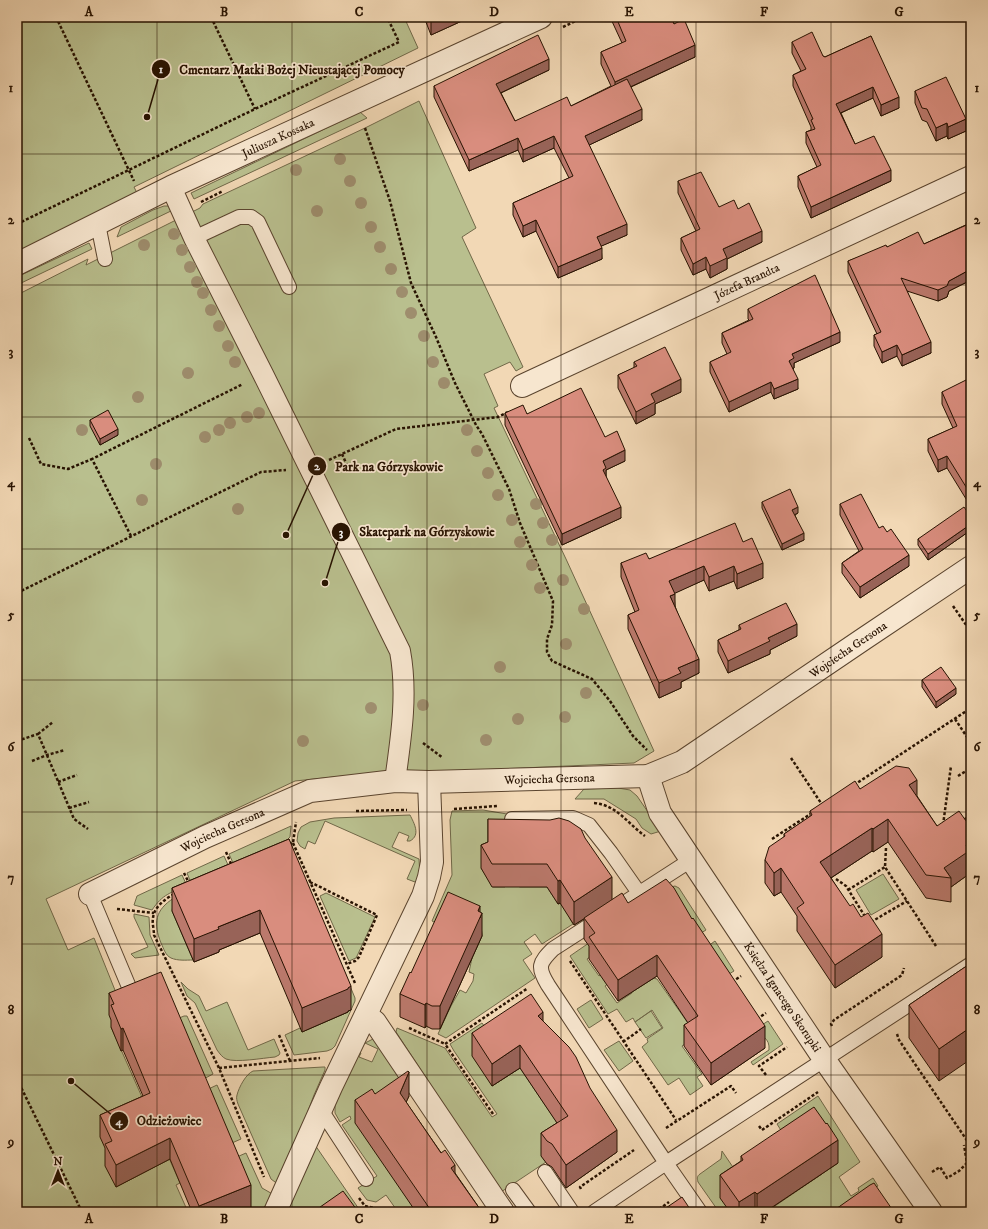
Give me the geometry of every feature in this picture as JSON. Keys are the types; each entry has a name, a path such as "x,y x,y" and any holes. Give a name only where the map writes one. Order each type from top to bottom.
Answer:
{"street":[{"name":"Juliusza Kossaka","path":"17,264 171,187 541,17"},
{"name":"Józefa Brandta","path":"522,386 971,177"},
{"path":"171,187 194,238 400,651 402,660 404,709 395,781"},
{"name":"Wojciecha Gersona","path":"92,900 205,837 310,791 395,781 429,782 648,776 682,762 971,567"},
{"name":"Księdza Ignacego Skorupki","path":"648,776 660,813 691,860 816,1064 931,1212"},
{"path":"275,1212 321,1110 423,896 432,862 429,782"},
{"path":"366,1015 375,1022 503,1212"}],"lane":[{"path":"194,238 239,216 251,216 258,222 289,287"},
{"path":"98,224 105,259"},
{"path":"512,819 573,818 589,824 640,893"},
{"path":"691,860 553,949 543,960 541,966 542,975 548,985 650,1139 661,1167 700,1212"},
{"path":"92,900 129,987"},
{"path":"600,1210 661,1167 816,1064 971,964"},
{"path":"321,1110 366,1179"},
{"path":"545,1172 572,1212"},
{"path":"513,1190 529,1212"}],"path":[{"path":"56,17 129,170"},
{"path":"211,17 255,109"},
{"path":"17,224 255,109 399,42 387,17"},
{"path":"365,128 390,201 411,283 436,337 455,384 509,489 520,522 553,601 552,625 547,639 547,652 552,661 592,679 610,701 633,736 650,754"},
{"path":"29,438 41,464 68,469 92,460 263,374"},
{"path":"342,454 350,472"},
{"path":"92,460 131,536"},
{"path":"17,593 262,472 310,468"},
{"path":"941,587 971,632"},
{"path":"848,789 971,708"},
{"path":"404,709 410,726 423,744 447,760"},
{"path":"955,719 971,743"},
{"path":"17,741 38,734 53,722"},
{"path":"38,734 74,819 88,829"},
{"path":"17,747 19,753"},
{"path":"32,762 47,755 65,750"},
{"path":"791,758 823,806"},
{"path":"942,828 951,766"},
{"path":"958,776 971,768"},
{"path":"58,782 77,775"},
{"path":"772,839 829,801"},
{"path":"69,808 89,802"},
{"path":"959,823 971,814"},
{"path":"293,843 358,989"},
{"path":"886,848 885,867 936,946"},
{"path":"226,852 233,869"},
{"path":"848,890 885,867"},
{"path":"836,880 846,886 869,924 907,901"},
{"path":"310,882 377,915 359,957 355,961 347,964"},
{"path":"92,900 154,913"},
{"path":"566,956 676,1120"},
{"path":"834,1020 902,975 904,968"},
{"path":"726,985 743,975"},
{"path":"445,1044 531,985"},
{"path":"752,1023 768,1012"},
{"path":"895,1028 899,1040 968,1142"},
{"path":"623,1042 641,1029"},
{"path":"415,1031 445,1044 493,1114"},
{"path":"280,1035 290,1061"},
{"path":"769,1080 759,1066 791,1044"},
{"path":"219,1068 320,1058"},
{"path":"757,1124 762,1130 819,1090 816,1064"},
{"path":"17,1079 82,1212"},
{"path":"650,1139 676,1120 731,1086 737,1095"},
{"path":"964,1146 967,1163"},
{"path":"600,1210 580,1187 639,1147 661,1167"},
{"path":"937,1169 940,1167 947,1178 959,1171 971,1159"}],"green space":[{"path":"17,17 404,17 418,48 134,187 139,197 17,257"},
{"path":"419,101 476,228 462,237 523,367 516,371 510,362 484,374 498,406 494,408 566,559 654,751 634,763 343,776 295,781 46,899 68,950 94,938 123,1010 114,1026 111,1027 180,1183 176,1185 188,1212 17,1212 17,295 88,259 86,265 200,208 203,204"},
{"path":"360,112 367,118 194,199 191,193"},
{"path":"164,206 169,206 173,210 117,237 121,227 153,210"},
{"path":"89,243 92,249 17,285 17,277"},
{"path":"618,788 630,790 637,796 661,831 651,834 642,828 636,819 604,799 575,799 584,789"},
{"path":"483,810 507,814 508,842 481,868 493,887 505,887 505,882 520,887 547,887 558,904 566,900 570,919 573,924 542,944 535,934 524,942 532,954 523,960 535,978 446,1038 438,1034 460,990 466,993 473,981 474,974 469,972 472,958 442,926 432,921 452,875 450,820 452,811"},
{"path":"410,815 416,829 415,836 410,841 407,841 409,836 399,832 392,847 419,859 420,876 415,882 407,879 415,861 325,821 315,844 308,841 305,849 300,846 297,841 298,833 301,827 310,822 334,818"},
{"path":"291,826 290,837 286,841 234,865 229,854"},
{"path":"224,856 229,867 191,883 187,873"},
{"path":"883,874 899,899 871,915 856,890"},
{"path":"182,875 187,886 171,892 163,897 152,910 134,905 137,896"},
{"path":"675,886 679,888 706,930 691,939 671,887"},
{"path":"326,893 375,917 356,958 349,961 320,896"},
{"path":"174,898 172,911 193,960 176,960 169,957 165,952 158,936 157,918 159,912"},
{"path":"134,914 149,917 150,935 159,955 135,958 131,954 148,947"},
{"path":"615,925 621,936 587,959 599,976 604,972 611,982 605,986 617,1003 632,993 629,987 646,976 657,979 697,1036 682,1046 702,1074 697,1077 703,1086 690,1095 679,1078 668,1085 642,1047 648,1042 647,1039 663,1028 652,1010 635,1022 633,1018 626,1022 617,1009 608,1014 570,956"},
{"path":"715,941 734,971 719,980 700,952"},
{"path":"345,974 355,1001 335,1046 327,1051 294,1055 285,1035 300,1028 302,1031 348,1012"},
{"path":"181,982 188,989 199,996 206,1011 227,1002 248,1050 274,1039 280,1053 279,1055 275,1057 243,1060 230,1060 223,1057 217,1050 195,1003 187,996"},
{"path":"591,1000 603,1019 589,1028 577,1009"},
{"path":"651,1011 662,1028 646,1038 635,1022"},
{"path":"187,1016 213,1074 198,1082 172,1021"},
{"path":"768,1021 783,1044 753,1065 751,1062 769,1050 769,1046 767,1040 753,1031"},
{"path":"482,1023 495,1041 492,1086 520,1068 568,1139 542,1156 546,1162 501,1192 396,1032 397,1028 445,1048 492,1117 497,1114 450,1044"},
{"path":"373,1039 405,1080 387,1091 416,1212 398,1212 386,1195 376,1202 367,1200 358,1188 377,1176 342,1125 351,1119 350,1116 340,1122 335,1113 335,1105 359,1052 361,1053 359,1057 372,1062 378,1049 365,1043"},
{"path":"619,1041 633,1061 619,1071 604,1050"},
{"path":"325,1067 308,1111 305,1125 279,1185 271,1179 238,1104 238,1092 245,1078 253,1071"},
{"path":"217,1085 241,1139 225,1146 202,1092"},
{"path":"818,1096 860,1162 839,1177 851,1196 859,1191 858,1188 873,1178 878,1186 841,1212 771,1212 773,1210 772,1208 822,1174 791,1146 777,1124"},
{"path":"315,1145 361,1212 286,1212"},
{"path":"722,1151 741,1179 731,1212 719,1212 697,1179 699,1175 721,1159"},
{"path":"246,1153 262,1188 276,1196 269,1212 238,1212 250,1207 230,1160"}],"building":[{"path":"616,17 671,17 674,24 684,19 695,45 615,82 601,52 626,41"},
{"path":"812,32 823,56 825,57 871,36 899,97 881,105 873,87 836,104 855,144 874,136 891,170 811,207 798,176 821,165 806,132 815,129 811,120 813,119 793,75 806,69 792,42"},
{"path":"538,35 549,59 496,84 515,121 567,97 571,106 627,79 642,109 585,136 627,224 597,237 602,248 558,267 536,220 523,226 513,203 573,176 554,136 523,150 518,138 469,160 434,86"},
{"path":"946,77 966,119 948,127 947,123 936,128 927,109 922,108 915,91"},
{"path":"701,172 719,207 734,200 738,209 749,203 762,231 723,249 727,258 710,266 706,257 693,264 681,238 700,229 678,181"},
{"path":"971,223 971,269 949,281 947,286 938,290 901,278 931,342 902,355 897,345 882,352 874,335 881,332 848,261 886,245 887,247 918,232 924,244"},
{"path":"815,275 840,332 792,354 794,358 789,361 798,379 774,389 771,382 729,402 710,362 731,352 722,333 753,319 748,309"},
{"path":"665,347 681,379 651,394 655,402 636,412 618,375 637,366 634,362"},
{"path":"966,380 971,392 971,495 947,456 938,460 928,439 957,426 942,392"},
{"path":"581,388 605,437 617,431 625,450 603,461 606,468 603,470 621,507 562,534 505,413 523,405 527,414"},
{"path":"108,410 118,429 100,439 90,420"},
{"path":"790,489 798,507 792,510 804,533 782,544 762,502"},
{"path":"861,494 879,528 883,526 887,532 891,529 909,555 860,587 842,563 863,549 840,504"},
{"path":"964,507 971,517 971,524 928,554 918,539"},
{"path":"735,523 743,542 752,538 763,563 737,574 734,566 709,577 704,566 669,581 675,594 670,596 699,659 678,668 681,673 659,683 628,615 639,610 621,563 646,553 649,559"},
{"path":"786,603 797,624 768,638 770,641 728,661 718,640 741,629 739,625"},
{"path":"941,667 956,688 936,702 922,680"},
{"path":"896,766 909,768 917,780 909,785 937,826 959,811 971,828 971,842 966,845 969,851 944,868 951,878 926,875 888,819 820,862 850,906 853,904 861,917 868,913 882,934 835,965 797,908 804,903 781,868 774,873 765,860 769,847 785,836 784,834 812,815 810,811 855,781 860,789"},
{"path":"559,818 569,821 581,829 585,838 612,877 574,902 560,880 558,881 547,864 492,864 481,845 488,842 488,819 550,820"},
{"path":"289,839 351,986 348,989 302,1008 260,910 218,927 219,929 194,939 172,888"},
{"path":"666,879 674,888 692,919 693,918 765,1026 711,1063 684,1025 698,1016 657,955 618,980 589,937 595,933 584,918 622,893 628,903"},
{"path":"448,892 480,906 478,911 482,913 440,1006 432,1006 426,1003 425,1005 400,994"},
{"path":"971,963 971,1027 939,1049 909,1005"},
{"path":"161,972 251,1185 199,1206 170,1138 116,1165 105,1144 112,1141 100,1115 150,1093 123,1028 121,1029 111,1005 114,1004 109,993"},
{"path":"531,994 543,1012 538,1016 569,1047 576,1057 590,1088 617,1130 566,1165 552,1144 547,1141 541,1133 568,1116 520,1045 492,1064 472,1033"},
{"path":"408,1071 409,1072 400,1093 441,1153 445,1150 455,1165 451,1168 482,1212 432,1212 355,1100 372,1089 375,1094"},
{"path":"814,1107 838,1140 757,1194 755,1192 739,1202 720,1175 743,1160 741,1156"},
{"path":"971,1152 971,1159 968,1155"},
{"path":"874,1183 894,1212 833,1212 833,1211"},
{"path":"343,1191 357,1210 360,1208 364,1212 313,1212"},
{"path":"682,1197 692,1212 660,1212"}],"place":[{"name":"Cmentarz Matki Bożej Nieustającej Pomocy","path":"147,117"},
{"name":"Park na Górzyskowie","path":"286,535"},
{"name":"Skatepark na Górzyskowie","path":"325,583"},
{"name":"Odzieżowiec","path":"71,1081"}]}
